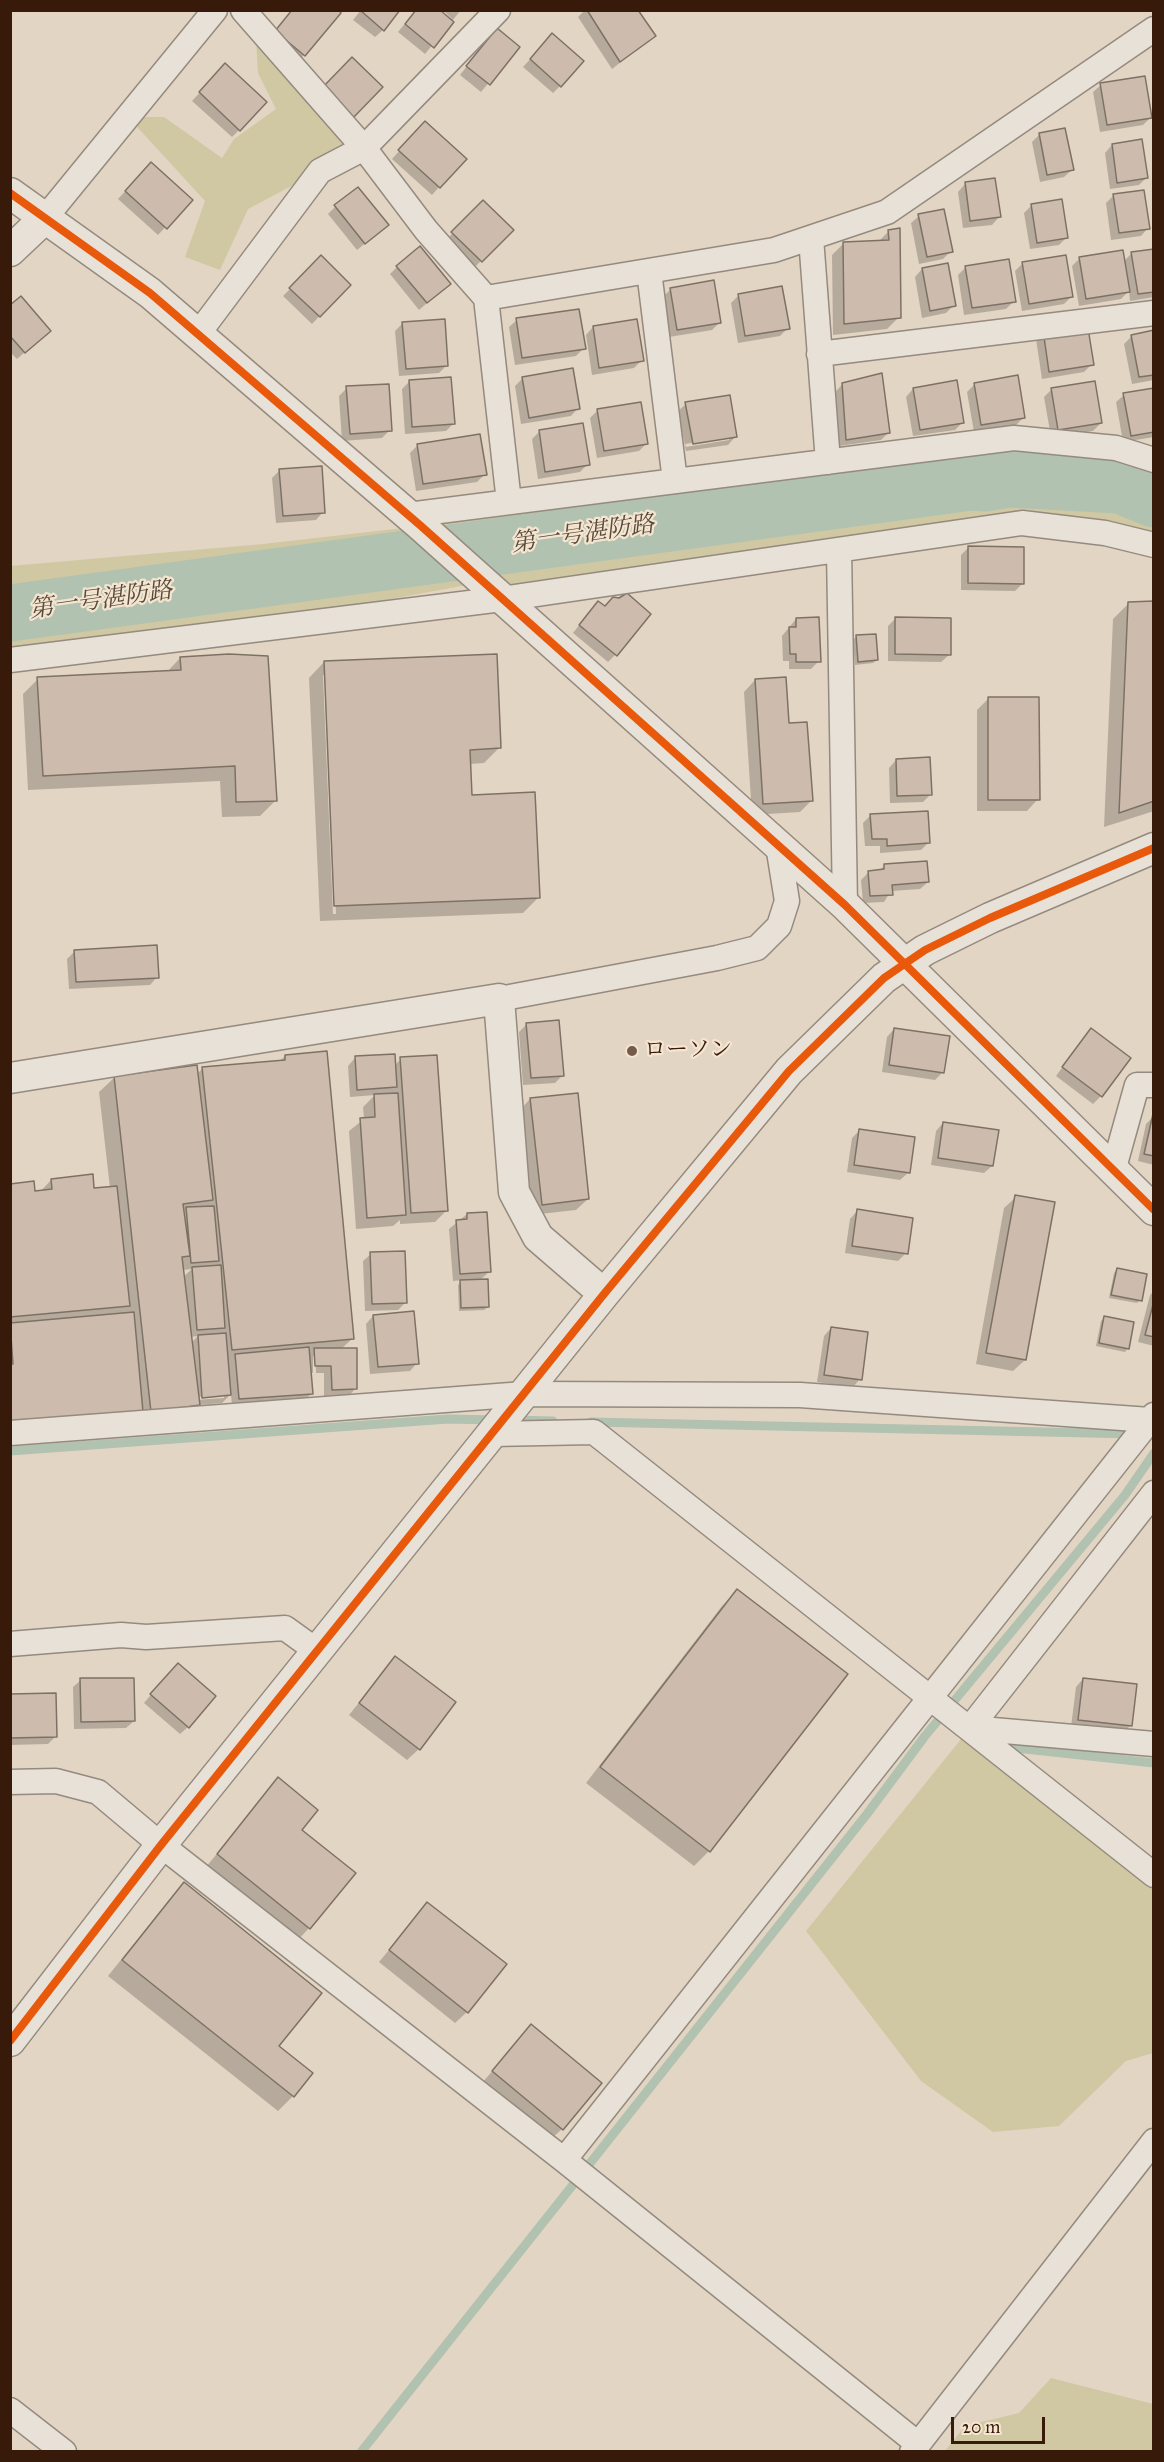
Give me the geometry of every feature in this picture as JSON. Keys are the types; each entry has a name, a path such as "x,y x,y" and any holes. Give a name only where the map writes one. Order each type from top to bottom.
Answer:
{"street":[{"path":"10,251 45,218 214,10"},
{"path":"243,10 364,148 426,230 486,298 509,502"},
{"path":"198,334 320,171 364,148 498,10"},
{"path":"486,298 774,250 887,212 1154,29"},
{"path":"10,193 150,293 414,520 845,905 1154,1210"},
{"path":"811,238 828,462"},
{"path":"649,271 675,481"},
{"path":"819,354 1154,313"},
{"path":"414,520 509,502 1014,438 1116,448 1154,460"},
{"path":"10,660 839,550 1022,523 1105,533 1154,545"},
{"path":"839,550 845,905"},
{"path":"10,1078 499,999 717,958 757,948 779,926 787,901 778,845"},
{"path":"10,2041 161,1845 491,1434 789,1071 884,978 925,950 990,918 1154,848"},
{"path":"499,999 514,1192 538,1237 604,1294"},
{"path":"1113,1172 1137,1085 1154,1085"},
{"path":"10,1434 524,1394 800,1395 1152,1418"},
{"path":"565,2161 929,1697 1152,1418"},
{"path":"491,1434 594,1432 1154,1875"},
{"path":"970,1728 1154,1493"},
{"path":"10,1644 121,1635 146,1637 285,1628 317,1651"},
{"path":"970,1728 1154,1744"},
{"path":"10,1782 56,1781 98,1792 161,1845 565,2161 915,2448 1154,2141"},
{"path":"10,2410 64,2451"}],"shaded area":[{"path":"256,40 354,153 248,209 220,270 185,257 205,201 128,117 164,117 222,158 234,139 276,109 258,73"},
{"path":"978,443 1153,464 1153,548 1022,523 562,590 483,582 170,640 11,660 10,566 263,544 421,526 631,486"},
{"path":"970,1728 1153,1884 1153,2053 1126,2061 1059,2126 993,2132 921,2081 806,1931"},
{"path":"1051,2378 1153,2404 1153,2451 945,2451 965,2426 1019,2413"}],"building":[{"path":"292,10 339,10 341,13 305,56 275,31"},
{"path":"360,10 400,10 384,31"},
{"path":"416,10 440,10 454,22 434,48 405,24"},
{"path":"587,10 638,10 656,36 620,62"},
{"path":"497,28 520,47 490,85 466,66"},
{"path":"552,33 584,61 561,87 530,59"},
{"path":"352,57 383,87 352,119 321,89"},
{"path":"225,63 267,102 240,131 199,92"},
{"path":"1145,76 1152,118 1107,125 1100,83"},
{"path":"425,121 467,159 440,188 398,150"},
{"path":"1065,128 1074,170 1047,175 1039,133"},
{"path":"1142,139 1148,178 1117,183 1112,144"},
{"path":"151,162 193,200 167,229 125,191"},
{"path":"995,178 1001,217 970,221 965,182"},
{"path":"358,187 389,225 365,244 334,205"},
{"path":"1144,190 1150,229 1119,233 1113,194"},
{"path":"1062,199 1068,238 1037,243 1031,204"},
{"path":"483,200 514,230 482,262 451,232"},
{"path":"944,209 953,252 927,257 918,214"},
{"path":"900,228 901,318 844,324 843,242 889,240 888,230"},
{"path":"420,246 451,284 427,303 396,266"},
{"path":"1154,249 1154,292 1138,294 1131,252"},
{"path":"1123,250 1130,292 1086,299 1079,257"},
{"path":"321,255 351,285 320,317 289,288"},
{"path":"1066,255 1073,297 1029,304 1022,262"},
{"path":"1009,259 1016,302 972,308 965,266"},
{"path":"948,263 956,306 930,311 922,268"},
{"path":"714,280 721,323 677,330 670,288"},
{"path":"782,286 790,329 745,336 738,294"},
{"path":"21,296 51,331 25,353 10,336 10,305"},
{"path":"579,309 586,349 522,358 516,318"},
{"path":"445,319 448,366 406,369 402,322"},
{"path":"637,319 644,361 599,368 593,326"},
{"path":"1087,322 1094,365 1049,372 1043,330"},
{"path":"1154,330 1154,375 1139,377 1131,335"},
{"path":"573,368 580,409 529,418 522,377"},
{"path":"882,373 890,433 846,440 842,383"},
{"path":"1018,375 1025,418 981,425 974,383"},
{"path":"451,377 455,424 412,427 409,380"},
{"path":"957,380 964,423 920,430 913,388"},
{"path":"1095,381 1102,423 1058,430 1051,388"},
{"path":"389,384 392,431 350,434 346,386"},
{"path":"1154,388 1154,432 1131,436 1123,393"},
{"path":"730,395 737,437 693,444 685,402"},
{"path":"641,402 648,444 604,451 597,409"},
{"path":"583,423 590,465 545,472 539,430"},
{"path":"480,434 487,475 423,484 417,444"},
{"path":"322,466 325,513 283,516 279,469"},
{"path":"968,546 1024,547 1024,584 968,583"},
{"path":"627,593 651,614 617,656 579,625 598,601 605,606 613,597 619,598"},
{"path":"1154,601 1154,801 1119,813 1128,602"},
{"path":"819,617 821,662 796,662 796,654 790,654 789,627 796,627 796,618"},
{"path":"895,617 951,618 951,655 895,654"},
{"path":"876,634 878,660 858,662 856,635"},
{"path":"229,654 268,656 277,801 236,802 235,766 43,776 37,677 181,670 180,657"},
{"path":"497,654 501,748 470,750 472,795 535,792 540,898 334,906 324,661"},
{"path":"786,677 789,723 807,722 813,801 763,804 755,679"},
{"path":"988,697 1039,697 1040,800 988,800"},
{"path":"930,757 932,795 897,796 896,759"},
{"path":"928,811 930,843 887,846 887,839 872,839 870,814"},
{"path":"927,861 929,882 892,885 893,895 870,896 868,871 884,869 884,864"},
{"path":"157,945 159,978 76,982 74,950"},
{"path":"559,1020 564,1076 531,1078 526,1023"},
{"path":"894,1028 950,1036 944,1073 889,1065"},
{"path":"1091,1028 1131,1058 1102,1097 1062,1067"},
{"path":"327,1051 354,1339 232,1350 202,1067 285,1060 285,1055"},
{"path":"395,1054 397,1087 357,1090 355,1056"},
{"path":"437,1055 448,1211 411,1213 400,1057"},
{"path":"197,1065 213,1200 183,1204 190,1256 182,1257 200,1405 151,1412 114,1076"},
{"path":"398,1093 406,1215 367,1218 360,1118 375,1117 374,1094"},
{"path":"578,1093 589,1199 542,1205 530,1098"},
{"path":"1154,1115 1154,1156 1144,1154"},
{"path":"943,1122 999,1130 993,1166 938,1158"},
{"path":"859,1129 915,1137 910,1173 854,1165"},
{"path":"93,1174 94,1188 117,1186 130,1306 10,1317 10,1184 34,1181 35,1191 52,1189 51,1179"},
{"path":"1015,1195 1055,1202 1026,1360 986,1353"},
{"path":"214,1206 219,1261 191,1263 186,1207"},
{"path":"857,1209 913,1218 908,1254 852,1246"},
{"path":"487,1212 491,1272 460,1274 456,1220 467,1219 467,1213"},
{"path":"405,1251 407,1303 372,1304 370,1252"},
{"path":"221,1265 225,1328 197,1330 192,1267"},
{"path":"1117,1268 1147,1274 1142,1301 1111,1295"},
{"path":"488,1279 489,1307 461,1308 460,1280"},
{"path":"1154,1301 1154,1337 1145,1335"},
{"path":"414,1311 419,1364 378,1367 373,1315"},
{"path":"134,1312 143,1412 10,1423 10,1364 13,1364 10,1323"},
{"path":"1104,1316 1134,1322 1129,1349 1099,1343"},
{"path":"831,1327 868,1332 862,1380 824,1375"},
{"path":"226,1333 231,1395 202,1398 198,1335"},
{"path":"309,1347 313,1394 239,1399 235,1354"},
{"path":"314,1348 357,1348 357,1389 332,1390 331,1366 315,1366"},
{"path":"737,1589 848,1674 710,1852 600,1767"},
{"path":"395,1656 456,1702 420,1750 359,1703"},
{"path":"178,1663 216,1696 189,1728 150,1694"},
{"path":"80,1678 134,1678 135,1721 81,1722"},
{"path":"1083,1678 1137,1684 1132,1726 1078,1720"},
{"path":"56,1693 57,1737 10,1738 10,1694"},
{"path":"278,1777 318,1810 302,1830 356,1873 310,1929 217,1854"},
{"path":"184,1882 322,1993 279,2046 313,2073 294,2097 122,1960"},
{"path":"427,1902 507,1964 468,2013 389,1950"},
{"path":"531,2024 602,2083 563,2130 492,2071"}],"waterway":[{"name":"第一号湛防路","path":"10,613 971,482 986,483 1009,479 1120,485 1154,499"},
{"path":"10,1451 448,1419 496,1420"},
{"path":"510,1420 553,1421"},
{"path":"591,1422 1135,1434"},
{"path":"361,2452 867,1814 925,1736 1125,1495 1154,1453"},
{"path":"1001,1738 1016,1748 1154,1763"}],"cycle path":[{"path":"10,193 150,293 421,526 845,905 1154,1210"},
{"path":"10,2041 161,1845 604,1294 789,1071 884,978 925,950 990,918 1154,848"}],"place":[{"name":"ローソン","path":"632,1051"}]}
